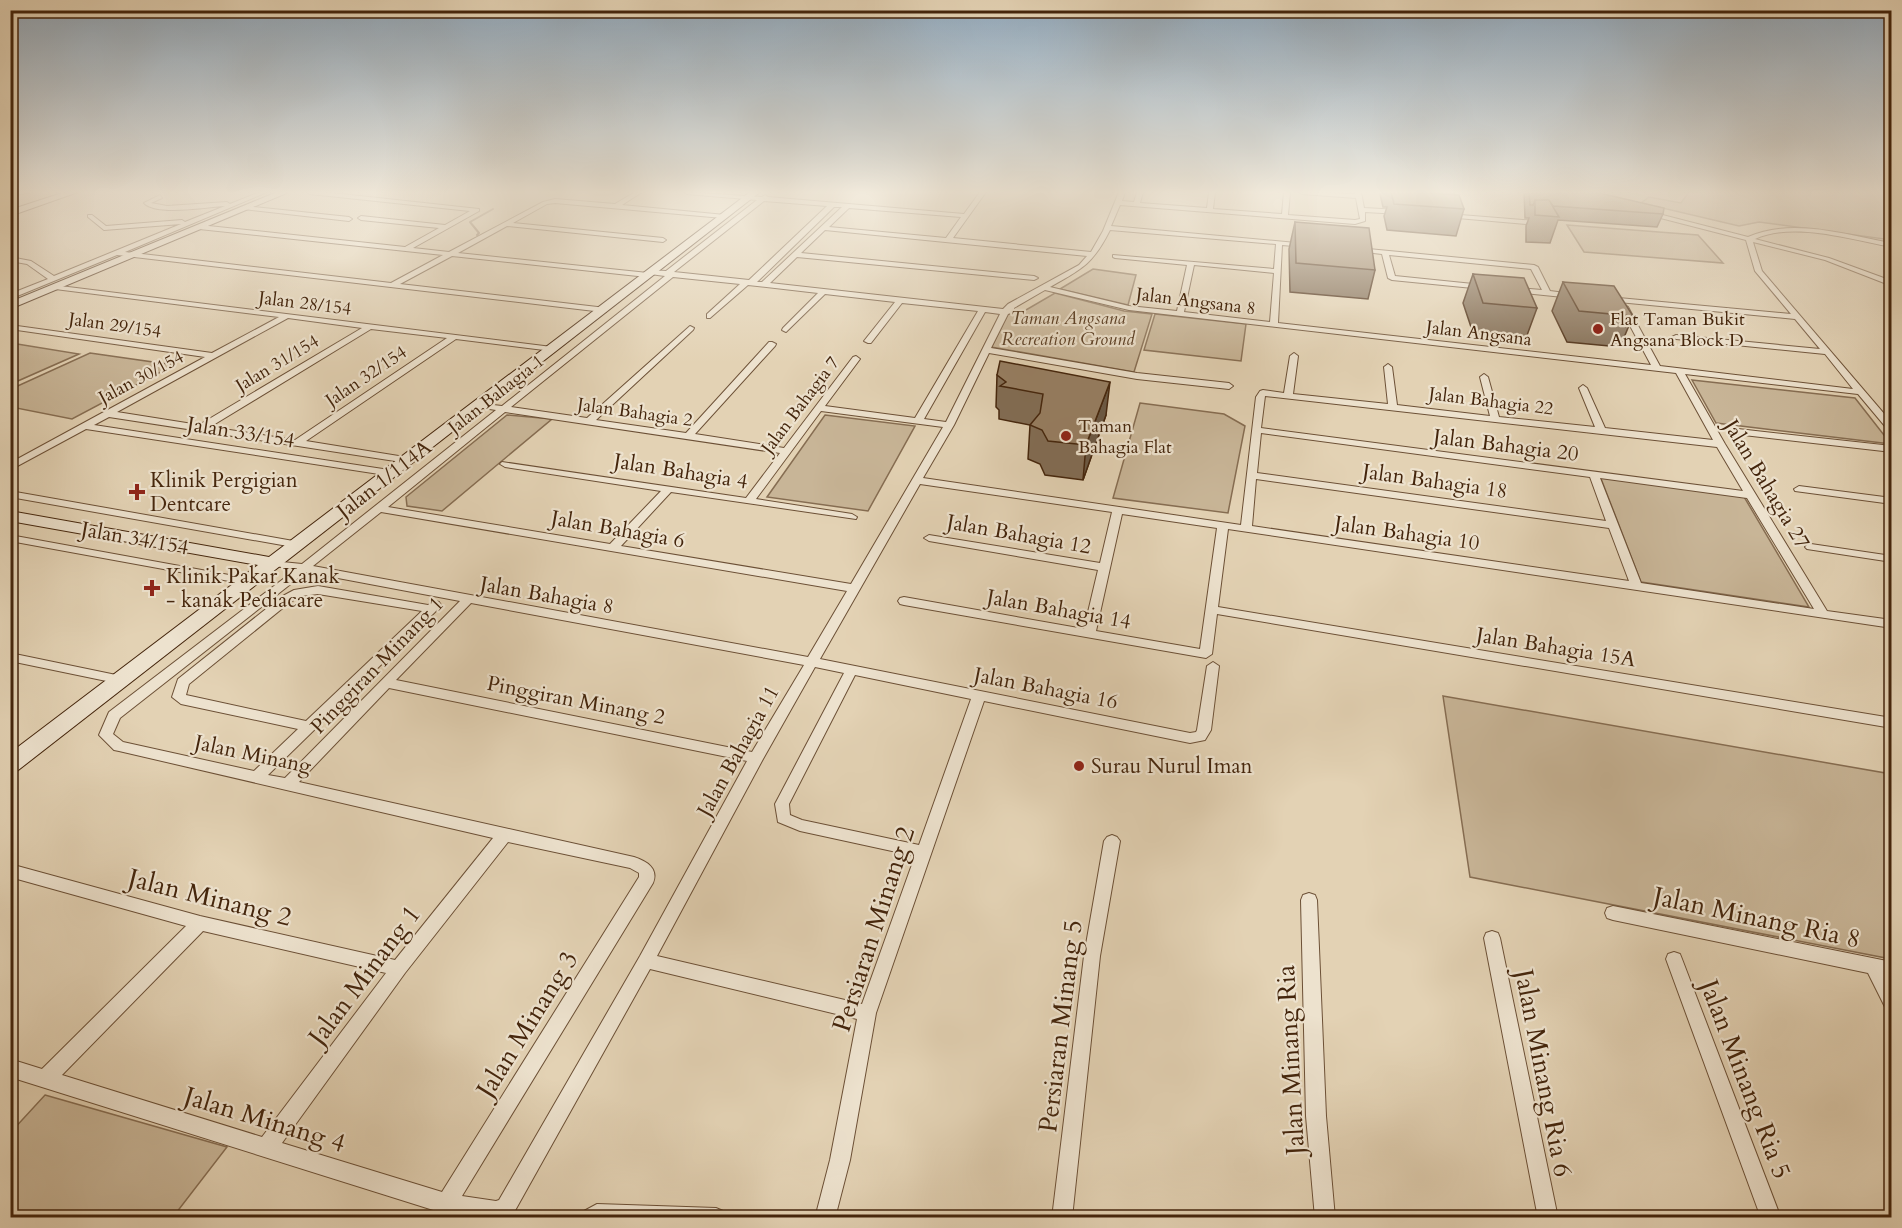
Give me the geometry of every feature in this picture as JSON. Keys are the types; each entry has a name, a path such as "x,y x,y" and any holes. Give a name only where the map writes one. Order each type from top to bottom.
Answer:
{"street":[{"path":"10,297 54,283 138,249"},
{"path":"132,252 138,249"},
{"path":"409,249 649,274 670,274 1005,312 1091,267 1095,259 1093,254 1096,249"},
{"path":"393,285 458,249"},
{"name":"Jalan 1/114A","path":"10,765 276,563 681,249"},
{"name":"Jalan Bahagia 1","path":"303,569 625,312 697,249"},
{"path":"710,316 785,249"},
{"path":"765,284 802,249"},
{"path":"1044,249 1093,254"},
{"path":"1274,325 1278,249"},
{"path":"1352,249 1534,267 1547,293"},
{"path":"1754,249 1759,271 1794,316 1828,352 1892,429"},
{"path":"1792,249 1892,284"},
{"path":"1806,249 1832,255 1892,276"},
{"path":"10,306 116,253 132,252 603,310"},
{"path":"1385,253 1392,278 1489,288"},
{"path":"796,255 1034,278"},
{"path":"1115,256 1276,271"},
{"path":"10,259 29,262 54,283"},
{"path":"1180,314 1191,263"},
{"name":"Jalan 28/154","path":"54,283 287,316 552,349"},
{"name":"Jalan Angsana 8","path":"1049,289 1129,308 1274,325"},
{"path":"1512,290 1578,296"},
{"path":"786,330 824,291"},
{"path":"1599,298 1794,316"},
{"path":"868,341 901,299"},
{"path":"1621,300 1658,370"},
{"path":"918,421 983,309"},
{"name":"Jalan Bahagia 11","path":"505,1209 646,961 756,758 852,588 949,425 1005,312"},
{"name":"Jalan 30/154","path":"10,467 287,316"},
{"name":"Jalan Angsana","path":"1274,325 1860,392"},
{"name":"Jalan 31/154","path":"201,428 370,326"},
{"name":"Jalan 29/154","path":"10,327 214,356"},
{"path":"588,422 690,328"},
{"name":"Jalan 32/154","path":"297,443 454,337"},
{"path":"1676,337 1828,352"},
{"path":"688,436 772,344"},
{"path":"986,350 1137,376 1229,386"},
{"path":"1288,394 1294,356"},
{"name":"Jalan Bahagia 7","path":"749,501 856,358"},
{"path":"1388,367 1393,406"},
{"name":"Jalan Bahagia 27","path":"1680,373 1720,444 1823,614"},
{"path":"1484,377 1495,418"},
{"path":"1583,388 1601,430"},
{"name":"Jalan Bahagia 22","path":"1257,430 1260,397 1263,393 1720,444"},
{"name":"Jalan Bahagia 2","path":"479,405 786,451"},
{"path":"819,408 949,425"},
{"name":"Jalan 33/154","path":"109,414 408,460"},
{"name":"Jalan 33/154","path":"84,426 392,473"},
{"path":"1246,529 1257,430"},
{"name":"Jalan Bahagia 20","path":"1257,430 1751,495"},
{"path":"1738,432 1892,449"},
{"name":"Jalan Bahagia 4","path":"505,464 852,517"},
{"name":"Jalan Bahagia 18","path":"1252,475 1612,525"},
{"path":"1594,475 1636,586"},
{"name":"Jalan Bahagia 10","path":"918,480 1892,624"},
{"path":"613,548 669,489"},
{"path":"1799,489 1892,501"},
{"path":"10,494 299,545"},
{"name":"Jalan Bahagia 6","path":"377,508 852,588"},
{"path":"1089,634 1118,510"},
{"name":"Jalan 34/154","path":"10,516 276,563"},
{"path":"1210,660 1223,526"},
{"name":"Jalan 34/154","path":"10,538 251,582"},
{"name":"Jalan Bahagia 12","path":"929,538 1103,567"},
{"path":"1811,548 1892,559"},
{"name":"Jalan Bahagia 8","path":"276,563 812,662"},
{"name":"Jalan Minang","path":"303,569 114,715 106,735 119,746 289,783 504,836 634,863 646,870"},
{"path":"310,727 186,701 179,697 180,691 183,682 285,600 298,593 318,590 431,609"},
{"path":"257,777 445,596"},
{"name":"Pinggiran Minang 1","path":"289,783 467,600"},
{"name":"Jalan Bahagia 14","path":"904,601 1089,634 1210,660"},
{"name":"Jalan Bahagia 15A","path":"1214,610 1892,723"},
{"path":"10,657 121,680"},
{"name":"Jalan Bahagia 16","path":"812,662 1190,738 1200,737 1204,730 1210,660"},
{"path":"851,671 782,804 783,818 800,825 925,852"},
{"name":"Pinggiran Minang 2","path":"387,683 756,758"},
{"name":"Persiaran Minang 2","path":"825,1218 840,1160 867,1013 979,696"},
{"name":"Jalan Minang 1","path":"267,1147 399,968 504,836"},
{"name":"Persiaran Minang 5","path":"1062,1218 1092,956 1112,842"},
{"name":"Jalan Minang 2","path":"10,870 200,923 399,968"},
{"name":"Jalan Minang 3","path":"446,1204 646,878 646,870"},
{"name":"Jalan Minang Ria","path":"1309,900 1316,1116 1325,1218"},
{"name":"Jalan Minang Ria 8","path":"1613,913 1892,970"},
{"path":"45,1079 200,923"},
{"name":"Jalan Minang Ria 6","path":"1492,938 1548,1218"},
{"name":"Jalan Minang Ria 5","path":"1674,959 1771,1218"},
{"path":"646,961 867,1013"},
{"path":"1873,966 1892,1003"},
{"name":"Jalan Minang 4","path":"10,1068 446,1204 496,1211 505,1209"},
{"path":"594,1216 716,1218"}],"green space":[{"path":"1582,249 1711,249 1723,263 1584,252"},
{"path":"1093,269 1136,275 1128,305 1060,289"},
{"name":"Taman Angsana Recreation Ground","path":"1055,293 1124,311 1152,314 1134,372 991,347 1008,314 1026,310"},
{"path":"1155,314 1246,324 1241,361 1144,350"},
{"path":"11,343 79,354 11,384"},
{"path":"90,353 174,365 72,419 11,407 11,389"},
{"path":"1692,380 1855,398 1891,444 1716,423"},
{"path":"1140,403 1224,414 1245,426 1228,513 1113,498"},
{"path":"507,415 552,419 442,511 407,506 406,497"},
{"path":"825,415 915,426 868,511 767,497"},
{"path":"1600,476 1743,495 1809,607 1641,582"},
{"path":"1443,696 1891,774 1891,959 1470,877"},
{"path":"45,1095 227,1147 173,1217 11,1217 11,1132"}],"building":[{"path":"1296,249 1372,249 1375,270 1296,263"},
{"path":"1473,274 1524,278 1537,308 1483,303"},
{"path":"1563,282 1614,286 1633,316 1579,311"},
{"path":"1000,361 1110,382 1086,445 1048,441 1042,430 1030,425 1040,413 1043,394 1000,386 1006,382 997,375"}],"place":[{"name":"Flat Taman Bukit Angsana Block D","path":"1598,329"},
{"name":"Taman Bahagia Flat","path":"1066,436"},
{"name":"Klinik Pergigian Dentcare","path":"137,492"},
{"name":"Klinik Pakar Kanak - kanak Pediacare","path":"152,588"},
{"name":"Surau Nurul Iman","path":"1079,766"}]}
